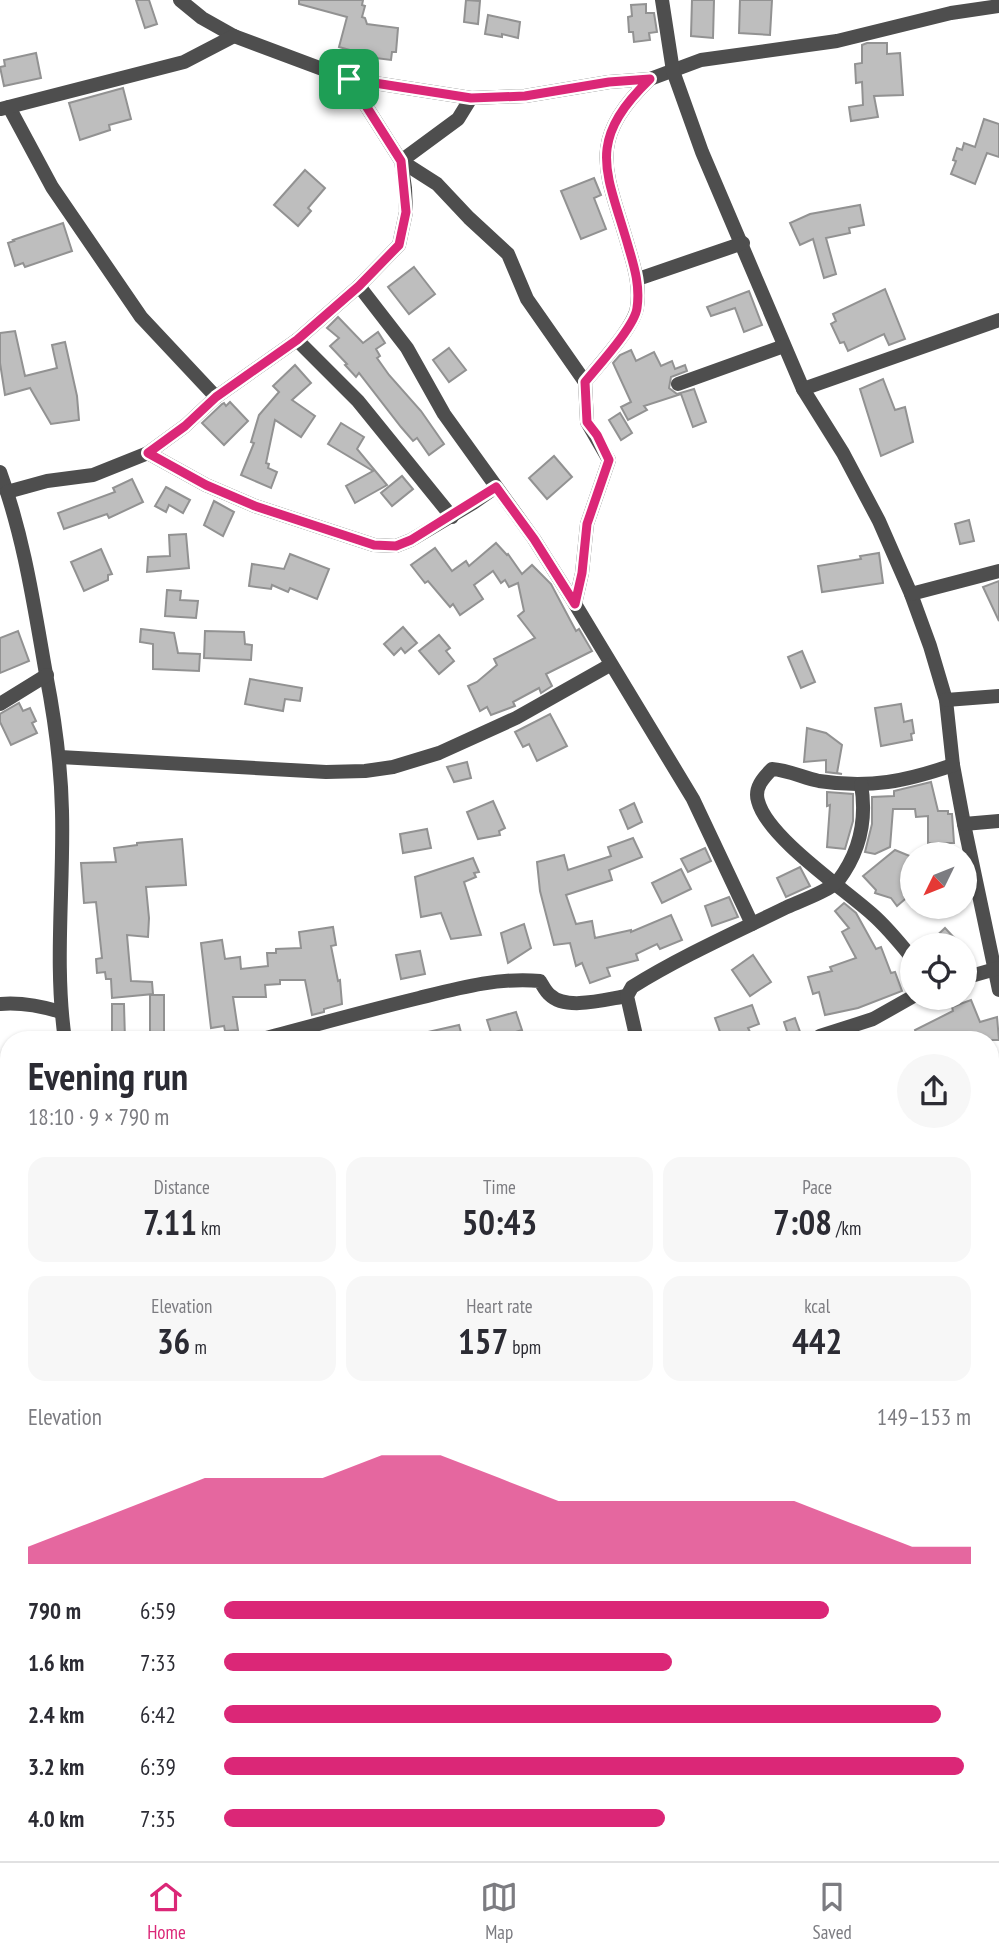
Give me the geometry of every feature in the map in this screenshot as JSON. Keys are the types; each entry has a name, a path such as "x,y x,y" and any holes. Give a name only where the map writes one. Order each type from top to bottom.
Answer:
{"street":[{"path":"180,0 202,18 234,36 349,79 471,98 525,96 609,82 650,79 701,60 837,41 951,6 999,6"},
{"path":"662,0 673,71 702,152 803,389 843,453 879,521 911,594 946,700 953,765 999,990"},
{"path":"216,397 141,317 52,187 4,108 184,62 234,36"},
{"path":"349,79 401,161 437,184 508,254 527,299 585,382 587,422 597,435 609,460 587,524 582,573 575,604"},
{"path":"585,382 625,331 637,310 638,279 607,175 606,148 613,124 631,98 650,79"},
{"path":"401,161 458,119 471,98"},
{"path":"7,492 47,481 93,475 148,453 185,426 216,397 297,340 359,286 399,245 406,212 401,161"},
{"path":"638,279 743,243"},
{"path":"359,286 407,348 433,397 534,539 575,604 693,799 752,924"},
{"path":"803,389 999,320"},
{"path":"297,340 358,401 452,517"},
{"path":"678,384 784,345"},
{"path":"148,453 206,485 255,506 374,545 396,546 411,540 452,517 496,487"},
{"path":"0,472 35,603 60,757 63,859 61,1012 64,1031"},
{"path":"911,594 999,571"},
{"path":"60,757 326,772 393,767 439,753 516,718 610,665"},
{"path":"0,704 47,675"},
{"path":"946,700 999,696"},
{"path":"900,944 874,915 776,830 758,804 758,786 772,769 822,781 861,784 908,780 953,765"},
{"path":"635,1031 627,996 632,987 836,883 853,857 862,832 864,813 861,784"},
{"path":"964,824 999,821"},
{"path":"977,974 996,969"},
{"path":"292,1031 463,987 510,979 540,981 551,997 579,1004 627,996"},
{"path":"835,1031 873,1018 900,1003"},
{"path":"0,1004 41,1006 61,1012"}],"building":[{"path":"136,0 149,0 157,24 145,28"},
{"path":"299,0 363,0 362,5 365,6 362,17 367,24 398,28 396,52 392,52 391,60 368,57 339,47 347,17 299,4"},
{"path":"466,0 480,1 478,24 464,22"},
{"path":"692,0 714,0 713,38 691,36"},
{"path":"740,0 772,0 770,35 739,33"},
{"path":"646,4 646,13 654,13 657,32 649,33 650,40 634,42 633,32 629,32 628,17 632,16 631,5"},
{"path":"488,15 520,22 518,38 485,34"},
{"path":"887,43 887,54 900,53 903,95 874,96 878,117 851,121 849,107 863,105 862,82 856,83 855,64 862,63 862,45"},
{"path":"36,53 41,78 4,86 0,67 5,66 4,60"},
{"path":"123,88 131,119 109,125 110,130 80,140 69,103"},
{"path":"984,119 999,124 999,157 987,153 975,184 951,174 957,148 962,150 964,143 975,147"},
{"path":"305,170 325,188 308,208 311,211 298,226 274,205"},
{"path":"594,178 601,195 594,198 606,229 581,239 561,191"},
{"path":"860,205 864,225 849,228 850,233 826,238 836,274 824,278 813,239 800,245 790,223 810,214"},
{"path":"63,223 72,251 25,267 23,263 15,266 8,243"},
{"path":"414,267 435,294 409,314 388,287"},
{"path":"885,289 905,339 889,345 884,334 848,351 844,342 840,343 831,324 836,321 833,314"},
{"path":"749,291 762,325 744,332 735,308 711,316 707,307"},
{"path":"338,317 363,343 378,332 385,343 376,349 380,356 377,358 421,411 444,444 429,455 417,438 413,441 401,427 359,373 356,377 345,365 347,364 330,346 339,338 327,328"},
{"path":"15,331 25,376 57,368 52,345 65,342 77,396 79,420 51,424 30,388 5,395 0,363 0,333"},
{"path":"449,348 466,370 449,382 433,360"},
{"path":"631,350 636,361 654,352 661,366 672,361 675,369 685,365 687,371 671,377 669,388 677,394 694,389 706,422 693,427 681,394 644,406 647,410 628,420 621,407 631,402 613,363 620,355"},
{"path":"295,365 311,383 292,400 315,416 301,437 275,420 266,463 269,464 268,468 277,472 271,488 241,475 254,443 251,442 259,415 279,392 273,386"},
{"path":"883,379 895,410 905,407 913,442 881,456 860,389"},
{"path":"230,402 248,421 224,445 202,423 222,404 226,406"},
{"path":"620,413 632,433 621,440 609,420"},
{"path":"341,423 364,437 357,449 387,485 355,503 346,486 373,471 328,444"},
{"path":"554,456 572,477 547,499 529,478"},
{"path":"402,476 413,489 392,506 381,493"},
{"path":"132,479 143,502 109,518 107,514 64,529 58,513 115,492 113,488"},
{"path":"166,487 190,500 183,513 169,505 166,512 155,506"},
{"path":"214,501 234,512 223,536 204,525"},
{"path":"969,520 974,541 960,544 955,524"},
{"path":"186,534 189,568 147,572 148,557 170,556 169,535"},
{"path":"496,543 508,554 522,574 532,565 551,584 576,631 579,629 592,651 546,674 552,686 541,693 539,688 513,702 515,706 491,715 487,707 480,711 468,686 497,665 494,659 535,638 518,616 524,611 518,583 509,587 505,580 501,583 493,571 474,585 483,599 460,615 453,604 450,607 411,565 435,548 452,571 466,561 469,566"},
{"path":"101,549 112,574 108,575 108,580 84,591 71,562"},
{"path":"879,553 883,583 822,592 818,566 861,559 860,556"},
{"path":"290,554 329,569 317,599 290,588 288,592 272,585 271,589 249,586 252,564 284,569"},
{"path":"999,581 999,621 983,587"},
{"path":"167,590 181,591 180,600 198,601 196,618 165,616"},
{"path":"403,627 417,643 405,653 401,648 394,655 384,644"},
{"path":"141,629 174,633 178,653 200,654 199,671 153,669 153,644 140,642"},
{"path":"18,631 29,661 0,673 0,638"},
{"path":"205,631 244,632 245,644 252,645 251,660 204,658"},
{"path":"439,635 450,648 446,651 454,661 439,674 419,651"},
{"path":"802,651 815,682 801,688 788,657"},
{"path":"250,679 302,688 300,701 285,699 283,711 245,704"},
{"path":"19,703 23,711 30,708 36,721 32,723 37,733 11,745 0,722 0,714"},
{"path":"901,704 904,722 912,720 912,740 881,746 875,708"},
{"path":"550,714 567,746 537,761 529,744 523,747 515,732"},
{"path":"807,728 826,733 842,745 837,773 842,774 826,772 826,760 804,762"},
{"path":"467,762 471,778 454,782 447,767"},
{"path":"931,782 938,811 952,814 954,842 928,842 928,816 916,817 915,809 893,809 890,847 875,854 865,852 872,824 872,797 894,796 894,791"},
{"path":"827,792 853,794 853,821 845,849 827,847 830,805 827,806"},
{"path":"493,801 505,828 499,831 500,835 478,839 467,812"},
{"path":"634,803 642,822 628,829 620,810"},
{"path":"427,829 431,848 403,853 400,834"},
{"path":"633,838 642,857 609,870 612,880 566,895 576,924 592,921 595,938 631,932 671,915 682,940 660,949 657,944 636,954 638,960 607,968 610,976 590,983 582,963 576,966 570,943 554,945 540,891 537,862 564,855 568,870 611,856 608,847"},
{"path":"182,839 186,885 146,887 148,937 127,935 131,981 152,982 153,994 112,998 111,979 106,979 105,972 97,973 96,959 102,958 96,902 84,903 81,863 116,862 114,848"},
{"path":"705,848 711,861 688,872 681,859"},
{"path":"895,850 900,852 900,903 897,906 891,898 875,893 876,890 863,876"},
{"path":"473,858 479,872 474,873 476,877 464,882 481,935 451,939 441,913 421,917 415,877"},
{"path":"800,867 810,886 786,897 777,878"},
{"path":"681,869 691,889 662,903 652,883"},
{"path":"729,897 738,917 712,926 705,906"},
{"path":"844,903 856,913 876,949 881,947 891,973 895,972 900,992 858,1008 825,1015 819,992 813,994 808,977 832,971 830,967 856,958 842,932 849,928 835,911"},
{"path":"524,924 531,948 508,963 501,933"},
{"path":"333,927 336,945 331,946 338,981 340,980 342,1004 312,1015 305,980 280,980 280,984 265,985 266,997 233,997 238,1030 225,1031 224,1026 211,1028 201,943 222,940 225,959 240,957 241,969 268,966 267,953 276,953 276,949 301,948 299,932"},
{"path":"420,951 425,974 401,979 396,955"},
{"path":"753,955 771,982 750,996 732,970"},
{"path":"150,995 164,995 164,1031 150,1031"},
{"path":"112,1004 124,1004 125,1031 112,1031"},
{"path":"752,1005 759,1024 748,1028 750,1031 720,1031 715,1018"},
{"path":"975,1010 980,1022 997,1017 998,1031 915,1031 953,1011"},
{"path":"516,1012 522,1030 490,1031 487,1020"},
{"path":"795,1018 800,1031 787,1031 784,1022"},
{"path":"459,1025 461,1031 432,1031"}],"route":[{"path":"349,79 471,98 525,96 609,82 650,79 631,98 613,124 606,148 607,175 638,279 637,310 625,331 585,382 587,422 597,435 609,460 587,524 582,573 575,604 534,539 496,487 452,517 411,540 396,546 374,545 255,506 206,485 148,453 185,426 216,397 297,340 359,286 399,245 406,212 401,161 349,79"}]}
